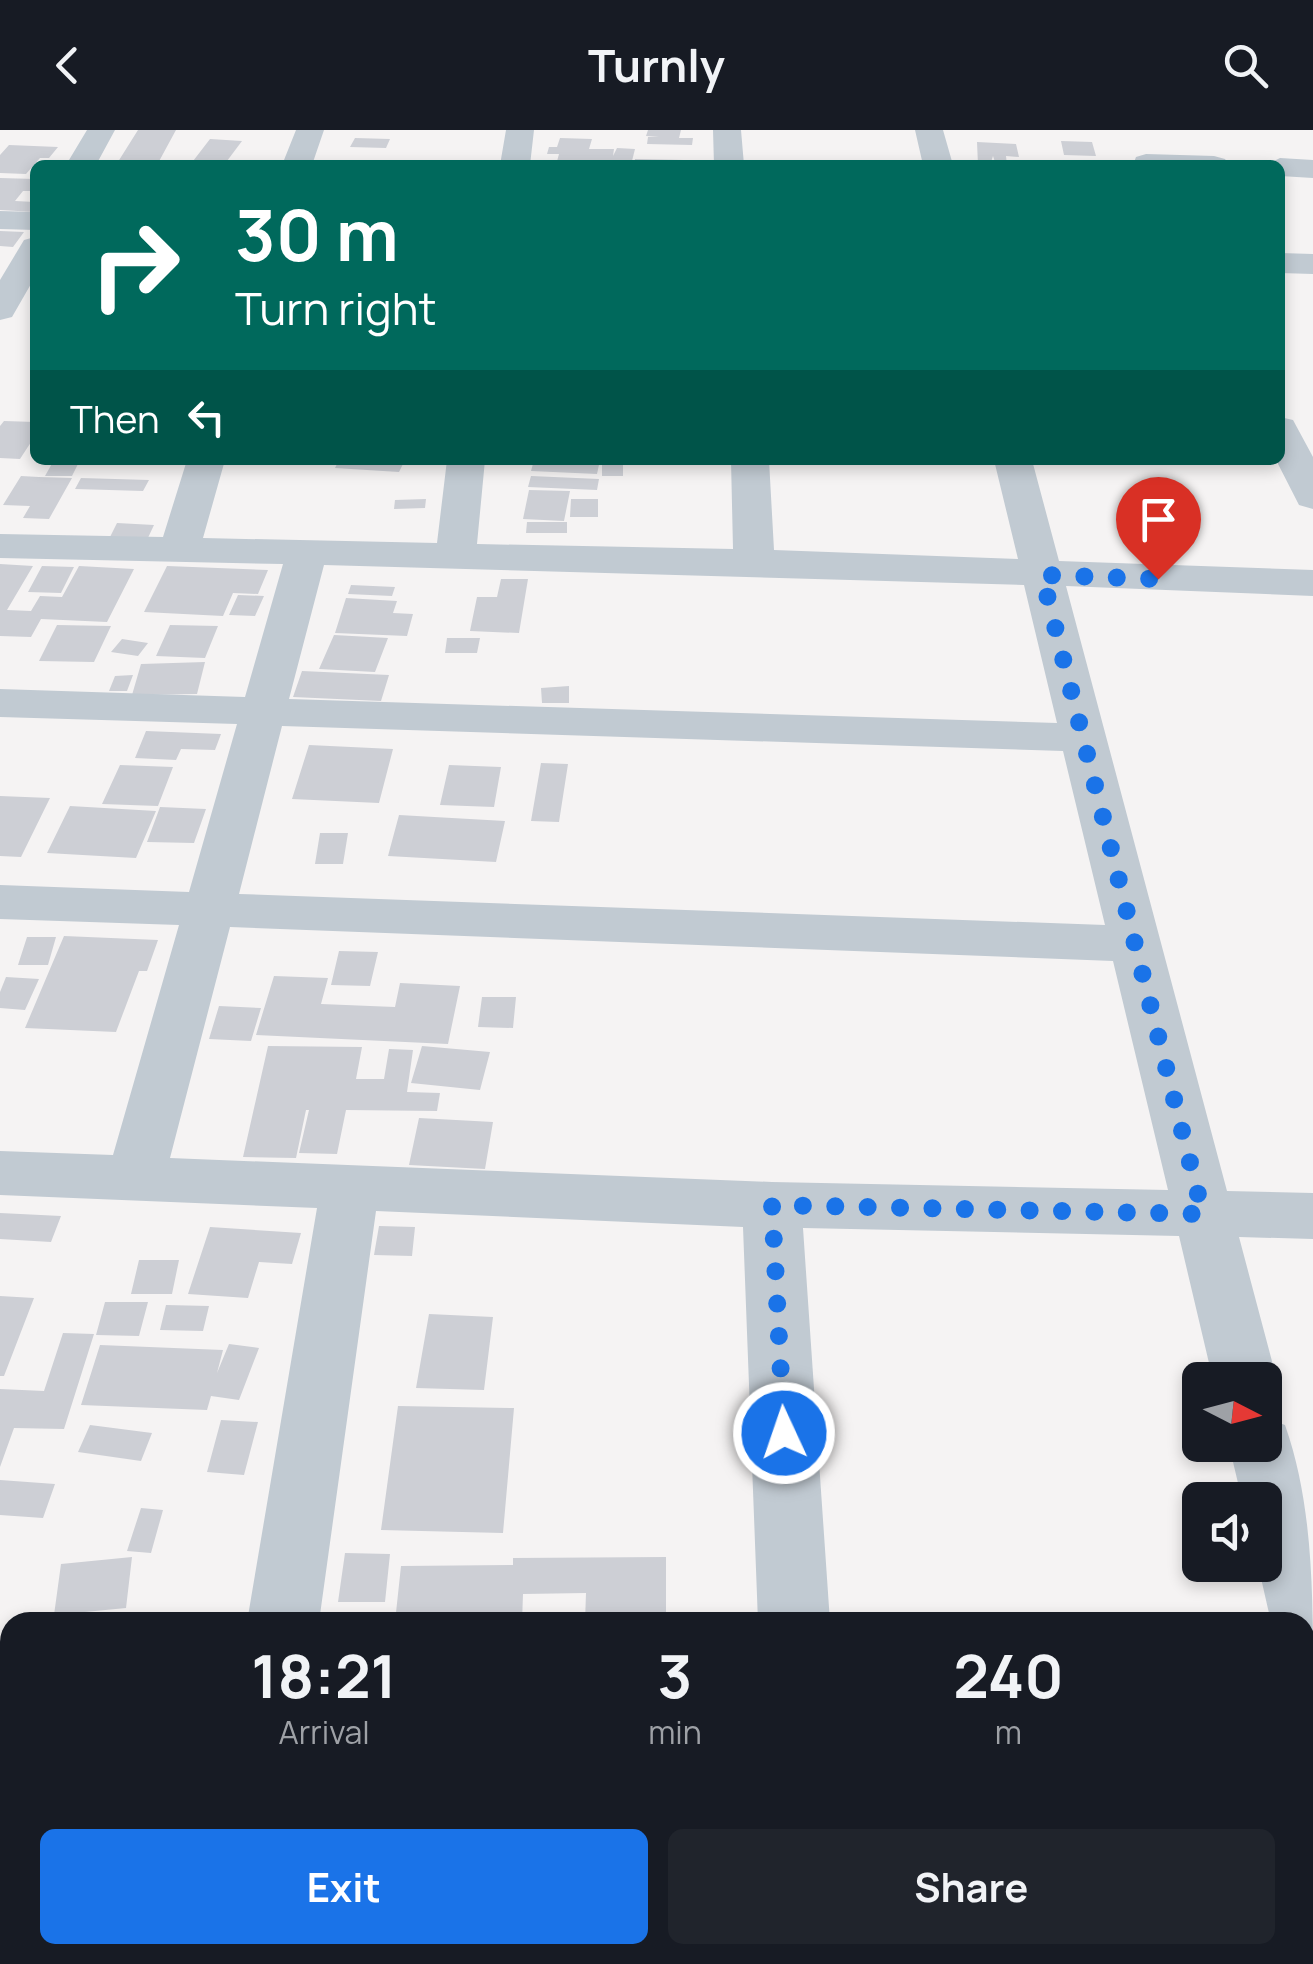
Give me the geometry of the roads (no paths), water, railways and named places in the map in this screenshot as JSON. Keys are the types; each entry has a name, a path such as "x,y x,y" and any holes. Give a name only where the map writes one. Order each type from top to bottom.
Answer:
{"street":[{"path":"85,160 101,130"},
{"path":"299,160 310,130"},
{"path":"515,160 520,130"},
{"path":"727,130 729,160"},
{"path":"929,130 937,160"},
{"path":"1131,130 1145,160"},
{"path":"1285,167 1313,168"},
{"path":"0,220 30,222"},
{"path":"0,310 30,256"},
{"path":"1285,263 1313,264"},
{"path":"1285,438 1313,497"},
{"path":"180,548 205,465"},
{"path":"456,554 465,465"},
{"path":"750,465 754,562"},
{"path":"1015,465 1240,1362"},
{"path":"0,546 754,562 1313,584"},
{"path":"136,1178 307,550"},
{"path":"0,703 1084,738"},
{"path":"0,902 1137,944"},
{"path":"0,1173 772,1205 1313,1216"},
{"path":"284,1612 350,1186"},
{"path":"772,1205 793,1612"},
{"path":"1266,1462 1304,1612"}]}
